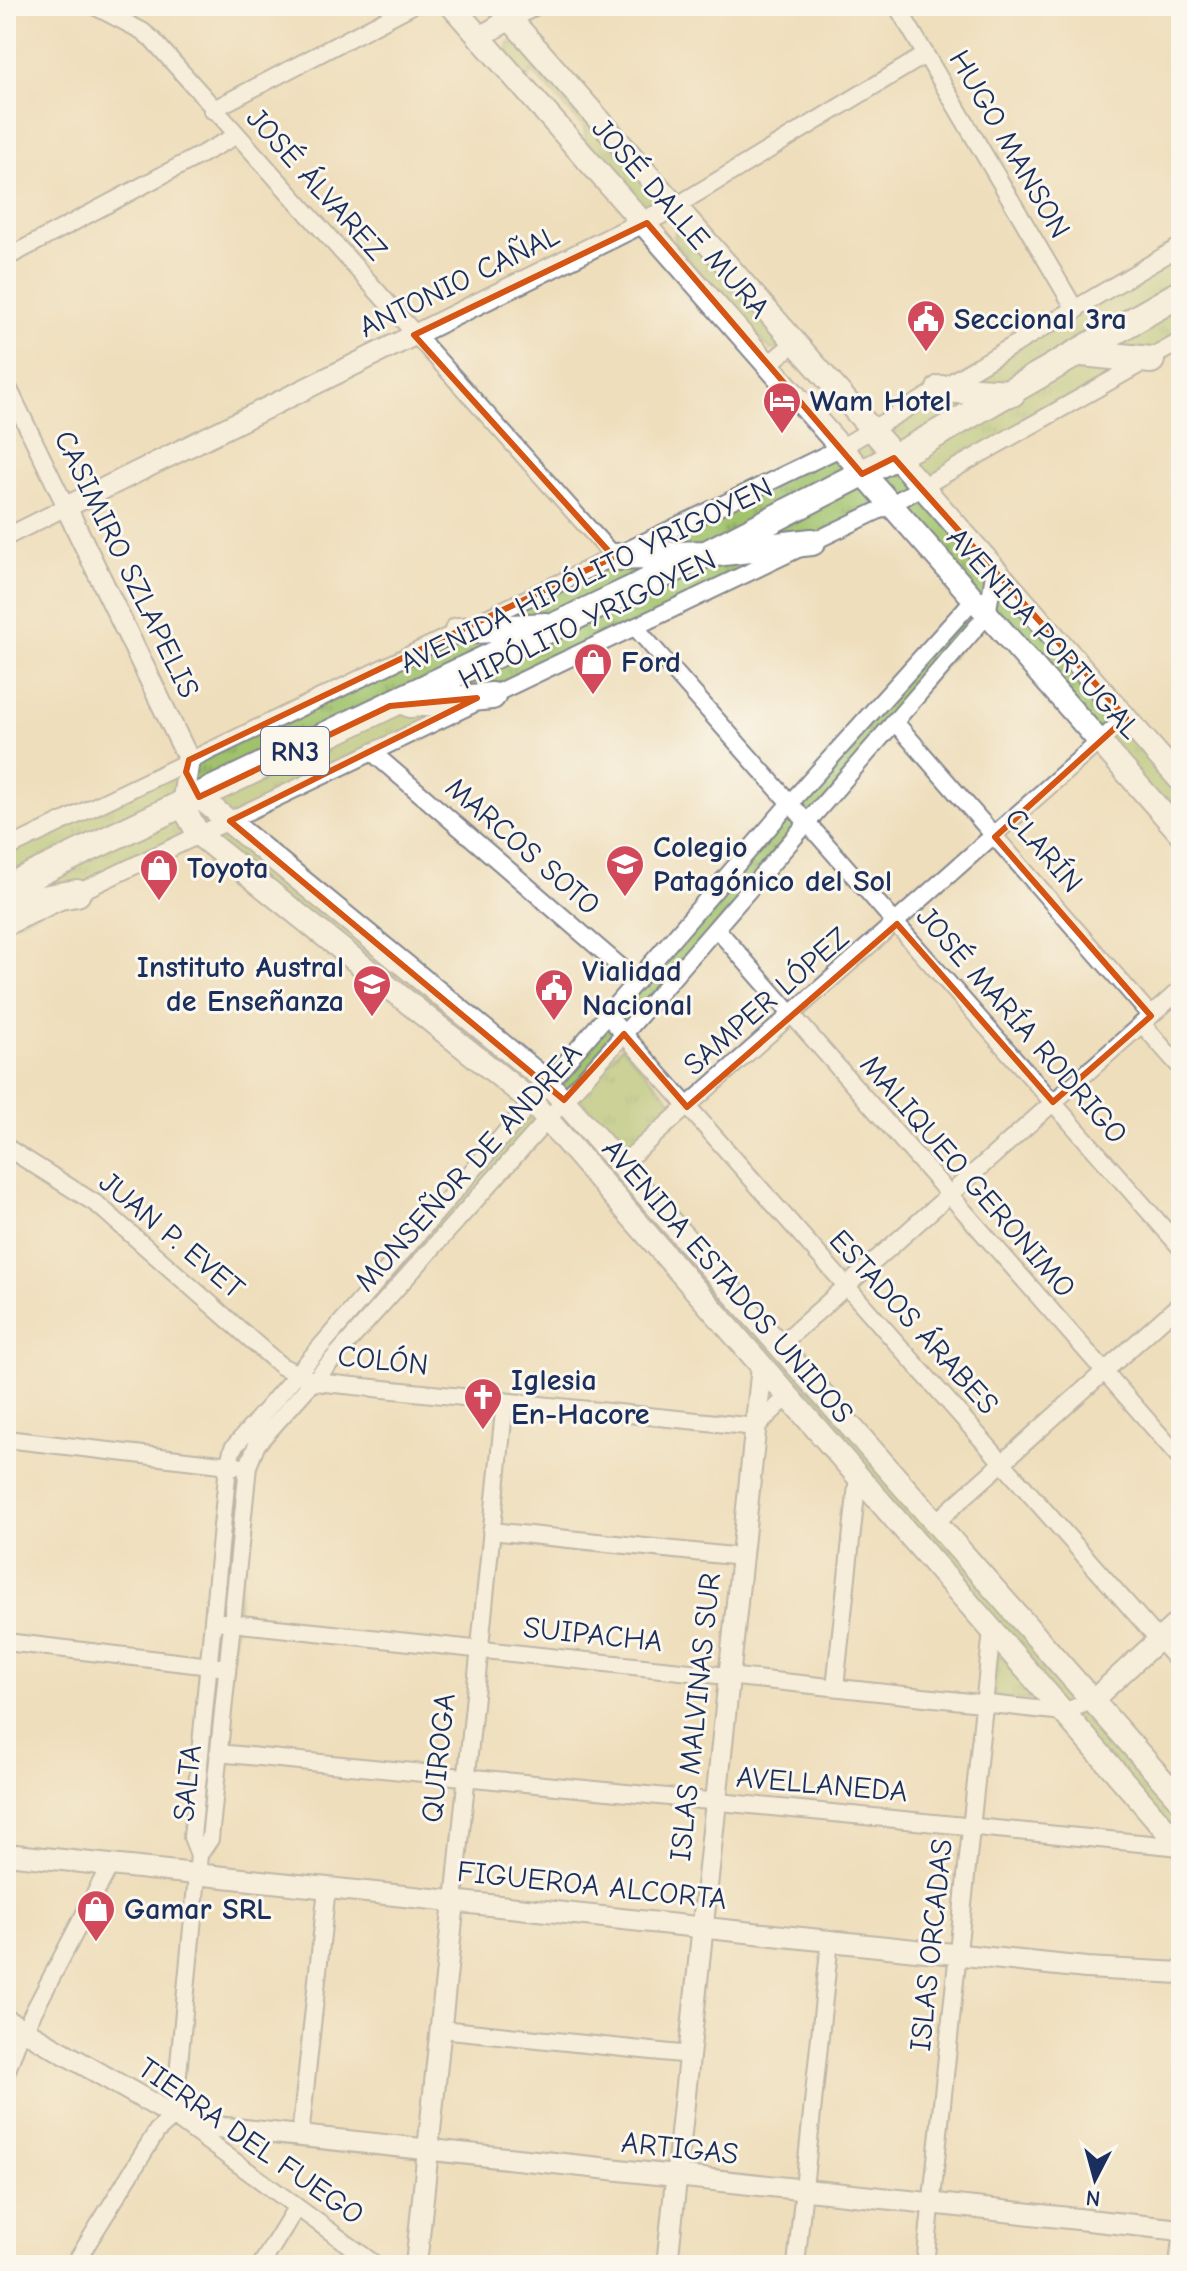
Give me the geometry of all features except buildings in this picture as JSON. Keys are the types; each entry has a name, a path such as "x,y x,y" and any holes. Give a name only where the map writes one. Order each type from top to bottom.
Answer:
{"highway":[{"name":"AVENIDA HIPÓLITO YRIGOYEN","path":"6,888 706,554 894,458 1082,353 1181,293"},
{"path":"1082,353 1151,360"},
{"path":"940,389 1012,393"},
{"path":"614,557 706,554 812,542"},
{"path":"458,631 558,625"},
{"path":"390,706 492,696"},
{"path":"6,905 77,893"}],"main road":[{"name":"JOSÉ DALLE MURA","path":"452,6 647,223 862,474"},
{"name":"JOSÉ DALLE MURA","path":"505,12 894,458"},
{"name":"AVENIDA PORTUGAL","path":"894,458 1181,781"},
{"name":"AVENIDA PORTUGAL","path":"862,474 1181,834"},
{"name":"AVENIDA ESTADOS UNIDOS","path":"191,801 230,821 547,1082 1181,1801"},
{"name":"AVENIDA ESTADOS UNIDOS","path":"191,801 199,835 531,1101 1181,1847"}],"street":[{"name":"JOSÉ ÁLVAREZ","path":"94,6 142,31 614,557"},
{"path":"212,110 411,6"},
{"path":"480,37 505,12 532,6"},
{"name":"HUGO MANSON","path":"897,6 1076,311"},
{"name":"ANTONIO CAÑAL","path":"6,537 647,223 925,55"},
{"path":"6,258 236,136"},
{"name":"HIPÓLITO YRIGOYEN","path":"6,849 188,766 458,631 842,447 1181,246"},
{"name":"HIPÓLITO YRIGOYEN","path":"6,927 890,505 1181,341"},
{"path":"769,364 794,343"},
{"name":"CASIMIRO SZLAPELIS","path":"6,383 188,766 191,801"},
{"path":"980,607 995,569"},
{"name":"MONSEÑOR DE ANDREA","path":"238,1466 716,928 894,721 980,607"},
{"name":"MONSEÑOR DE ANDREA","path":"238,1466 233,1448 547,1082 790,803 980,607"},
{"name":"JOSÉ MARÍA RODRIGO","path":"636,628 1181,1248"},
{"name":"SAMPER LÓPEZ","path":"621,1165 897,924 1126,718"},
{"name":"CLARÍN","path":"894,721 995,837 1147,1021 1181,1068"},
{"name":"MARCOS SOTO","path":"372,752 637,981"},
{"name":"MALIQUEO GERONIMO","path":"716,928 1181,1459"},
{"path":"780,1345 1181,989"},
{"name":"ESTADOS ÁRABES","path":"607,1015 1181,1665"},
{"name":"JUAN P. EVET","path":"6,1147 98,1205 281,1366 296,1374"},
{"path":"936,1522 1181,1303"},
{"name":"ISLAS MALVINAS SUR","path":"667,2265 762,1366"},
{"name":"COLÓN","path":"296,1374 315,1382 756,1427"},
{"path":"756,1427 788,1396"},
{"name":"QUIROGA","path":"416,2265 505,1401"},
{"path":"6,1439 238,1466"},
{"name":"SALTA","path":"174,2116 198,1864 192,1837 213,1621 238,1466"},
{"name":"SALTA","path":"198,1864 210,1839 232,1624 238,1466"},
{"path":"835,1687 858,1476"},
{"path":"491,1531 742,1557"},
{"path":"1064,1712 1093,1700 1181,1619"},
{"name":"SUIPACHA","path":"213,1621 1064,1712"},
{"name":"ISLAS ORCADAS","path":"925,2265 992,1630"},
{"path":"6,1642 227,1668"},
{"name":"AVELLANEDA","path":"218,1753 1181,1847"},
{"name":"FIGUEROA ALCORTA","path":"6,1854 110,1865 198,1864 327,1888 1178,1976"},
{"path":"6,2073 14,2034 110,1865"},
{"path":"300,2137 327,1888"},
{"path":"796,2265 830,1941"},
{"path":"441,2029 690,2055"},
{"name":"TIERRA DEL FUEGO","path":"14,2034 174,2116 376,2265"},
{"path":"74,2265 157,2131 174,2116"},
{"name":"ARTIGAS","path":"174,2116 207,2126 428,2152 1181,2230"},
{"path":"261,2265 296,2208"},
{"path":"1178,2265 1181,2239"}],"highlighted area":[{"path":"647,223 862,474 894,458 1126,718 995,837 1151,1016 1053,1102 897,924 687,1107 624,1034 564,1100 230,821 477,698 390,706 199,797 186,772 189,760 614,557 414,335"}],"green space":[{"path":"522,42 654,193 654,201 644,207 636,200 586,143 584,127 532,71 528,80 507,53 509,43"},
{"path":"687,230 780,339 778,349 771,350 762,341 674,243 675,232"},
{"path":"1181,246 1181,341 920,488 1181,781 1181,834 988,615 564,1100 1181,1801 1181,1847 547,1120 257,1444 210,1839 192,1837 228,1465 531,1101 199,835 6,927 6,849 842,447","holes":["890,505 973,599 548,1082 231,820"]},
{"path":"622,1046 677,1107 627,1150 578,1097"},
{"path":"998,1653 1043,1702 993,1696"}],"place":[{"name":"Seccional 3ra","path":"926,353"},
{"name":"Wam Hotel","path":"782,435"},
{"name":"Ford","path":"593,696"},
{"name":"Colegio Patagónico del Sol","path":"625,898"},
{"name":"Toyota","path":"159,902"},
{"name":"Instituto Austral de Enseñanza","path":"372,1018"},
{"name":"Vialidad Nacional","path":"554,1022"},
{"name":"Iglesia En-Hacore","path":"483,1431"},
{"name":"Gamar SRL","path":"96,1943"}]}
